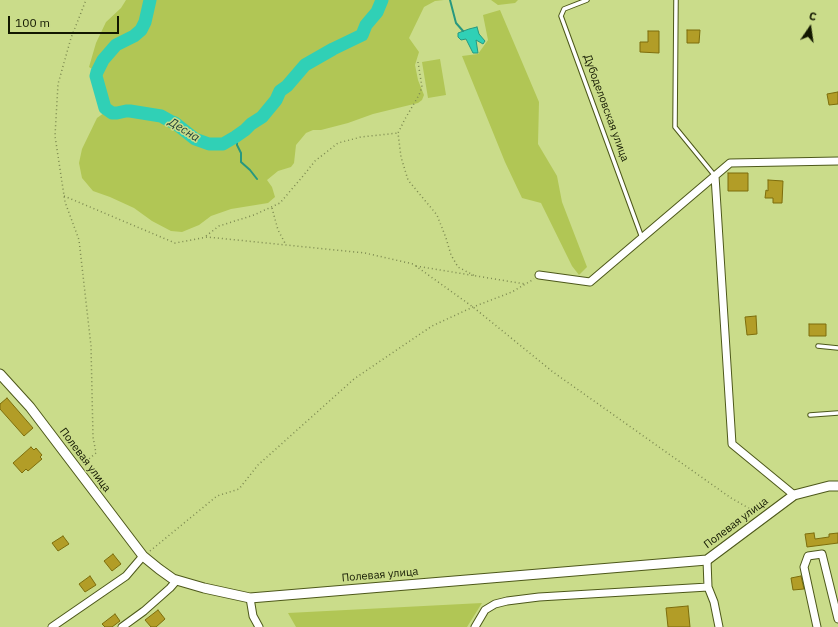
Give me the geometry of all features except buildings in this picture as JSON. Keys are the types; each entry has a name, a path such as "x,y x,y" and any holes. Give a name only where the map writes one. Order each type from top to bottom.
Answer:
{"street":[{"path":"539,275 590,282 730,163 838,161"},
{"path":"715,176 732,444 794,495"},
{"name":"Полевая улица","path":"0,374 30,407 144,556 173,579 204,588 250,598 707,560 794,495 829,486 838,486"},
{"path":"818,627 804,567 808,556 822,554 838,619"},
{"path":"52,627 126,576 144,556"},
{"path":"707,560 708,587 714,602 719,627"},
{"path":"122,627 144,611 177,580"},
{"path":"475,627 485,610 495,604 507,601 539,597 708,587"},
{"path":"250,598 253,616 259,627"}],"lane":[{"name":"Дубоделовская улица","path":"587,0 564,9 561,16 642,239"},
{"path":"676,0 675,127 715,176"},
{"path":"818,346 838,348"},
{"path":"810,415 838,413"}],"path":[{"path":"77,469 96,453 93,437 91,346 79,240 65,202 54,136 58,84 71,38 86,0"},
{"path":"418,62 422,87 419,96 398,133 401,157 408,180 437,215 451,255 458,267 475,276"},
{"path":"205,237 219,226 254,215 280,203 315,161 338,143 361,137 398,133"},
{"path":"64,196 175,243 205,237 365,253 412,264 473,307 553,372 731,498 764,517"},
{"path":"271,207 278,230 286,245"},
{"path":"415,266 526,284"},
{"path":"144,556 217,496 239,489 258,465 354,379 432,326 473,307 512,292 539,275"}],"green space":[{"path":"126,0 444,0 435,1 424,7 409,38 419,52 415,65 418,80 424,95 422,100 418,103 373,114 348,123 321,130 313,130 306,133 296,145 294,163 291,167 278,171 267,180 272,187 275,197 268,203 231,209 211,216 199,225 182,232 171,231 152,221 134,208 93,191 82,178 79,163 82,149 97,118 108,110 105,108 96,76 97,72 89,67 96,43 106,22 121,8"},
{"path":"491,0 518,0 515,3 498,5"},
{"path":"500,10 539,102 538,144 557,176 562,202 587,267 579,275 572,266 541,203 522,198 505,162 462,56 478,54 488,40 483,15"},
{"path":"440,59 446,95 428,98 422,62"},
{"path":"482,603 467,627 296,627 288,613"}],"water":[{"path":"477,27 479,34 485,41 483,44 476,40 478,53 473,53 466,39 461,40 458,37 458,33"}],"waterway":[{"name":"Десна","path":"150,0 145,22 141,30 134,36 116,45 103,60 97,72 96,76 105,108 112,113 130,111 161,116 175,123 195,139 209,144 223,144 245,130 262,117 276,100 280,91 287,86 305,65 362,35 366,25 377,12 382,0"},
{"path":"450,0 456,23 463,31"},
{"path":"237,135 237,145 241,153 241,162 257,179"}]}
